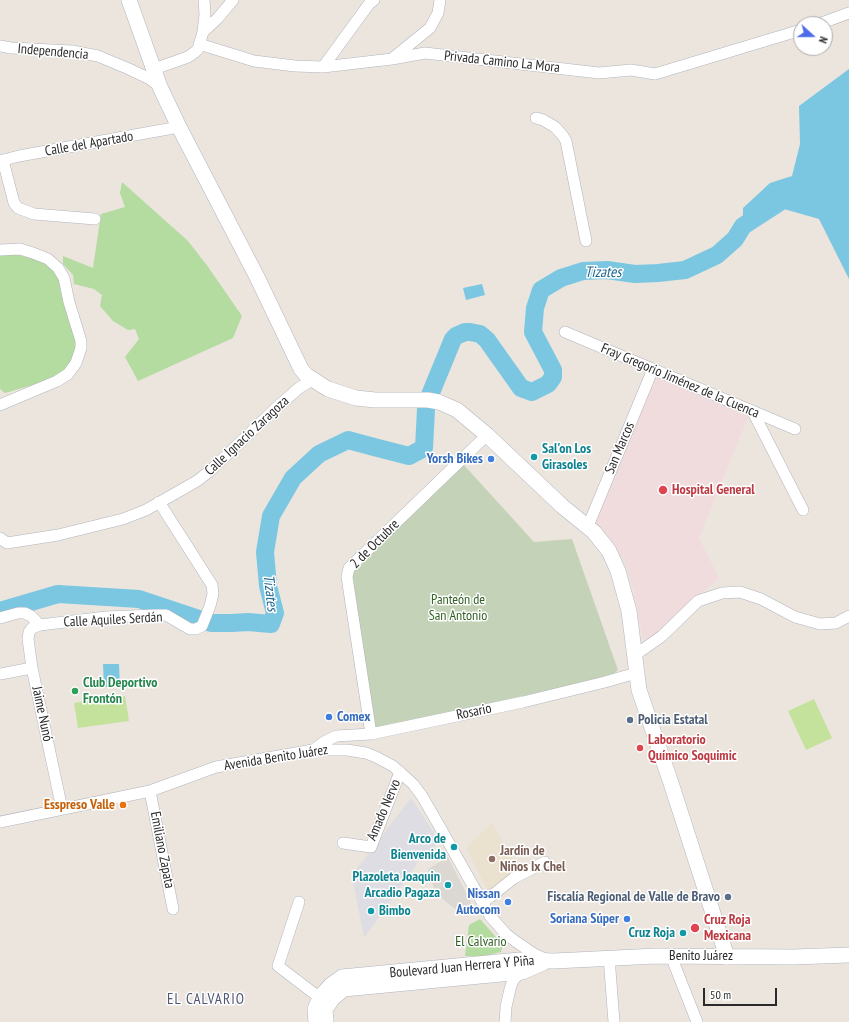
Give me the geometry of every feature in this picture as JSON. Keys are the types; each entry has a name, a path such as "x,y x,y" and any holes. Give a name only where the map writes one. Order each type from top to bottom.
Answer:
{"main road":[{"path":"129,0 160,87 179,127 257,277 296,362 301,369 312,380 328,389 356,398 367,400 428,400 439,402 457,410 487,435 562,506 588,526 605,544 613,558 629,611 639,690 672,784 727,957"},
{"name":"Benito Juárez","path":"554,961 609,957 794,957 849,955"},
{"name":"Boulevard Juan Herrera Y Piña","path":"316,1022 315,1009 320,998 331,985 342,977 519,960 554,961"},
{"name":"Boulevard Juan Herrera Y Piña","path":"326,1022 326,1008 333,998 344,989 522,972 554,961"}],"street":[{"path":"154,69 192,55 198,49 203,32 205,15 204,0"},
{"path":"203,32 218,18 233,0"},
{"path":"323,67 369,4 374,0"},
{"path":"392,59 430,28 438,12 440,0"},
{"path":"833,19 849,13"},
{"name":"Privada Camino La Mora","path":"199,44 238,57 269,64 323,67 425,54 599,72 631,70 655,74 793,32"},
{"path":"0,55 5,47"},
{"name":"Independencia","path":"5,47 72,51 98,56 143,76 160,87"},
{"path":"536,118 555,127 564,136 586,241"},
{"name":"Calle del Apartado","path":"1,161 19,156 179,127"},
{"path":"1,161 14,202 18,208 34,214 95,219"},
{"path":"0,250 20,249 34,253 48,259 58,268 64,278 69,302 81,341 81,348 76,363 68,374 57,381 0,405"},
{"name":"Fray Gregorio Jiménez de la Cuenca","path":"565,332 795,429"},
{"name":"San Marcos","path":"588,526 653,370"},
{"name":"Calle Ignacio Zaragoza","path":"2,544 58,535 123,519 146,510 211,470 280,404 312,380"},
{"path":"754,412 803,510"},
{"name":"2 de Octubre","path":"371,734 347,577 348,568 487,435"},
{"name":"Calle Aquiles Serdán","path":"40,625 106,617 166,615 190,629 200,628 206,619 213,594 212,585 159,502"},
{"path":"634,655 662,636 698,601 722,593 740,592 761,599 795,617 820,624 836,623 849,616"},
{"path":"0,618 18,613 25,613 31,616 40,625"},
{"name":"Jaime Nunó","path":"40,625 32,628 29,632 28,639 32,668 62,809"},
{"path":"0,674 32,668"},
{"name":"Rosario","path":"314,750 324,742 336,736 371,734 523,702 636,673"},
{"name":"Avenida Benito Juárez","path":"0,822 150,791 216,767 314,750 341,749 361,752 384,761 400,772 413,784 422,796 482,902 498,925 515,942 534,954 554,961"},
{"name":"Amado Nervo","path":"343,843 371,847 400,772"},
{"name":"Emiliano Zapata","path":"150,791 173,909"},
{"path":"482,902 514,878 545,862"},
{"path":"299,902 278,966 320,998"},
{"path":"671,956 697,1022"},
{"path":"609,957 614,1022"},
{"path":"505,1022 506,1007 513,980 522,972"}],"shaded area":[{"name":"Hospital General","path":"654,376 749,415 699,538 719,578 644,645 634,591 625,563 613,542 595,523"},
{"path":"411,798 440,842 418,860 416,866 364,938 352,875"},
{"name":"Jardín de Niños Ix Chel","path":"492,823 519,871 489,893 466,848"},
{"name":"Plazoleta Joaquin Arcadio Pagaza","path":"448,857 474,909 463,915 439,895 434,888 429,875 428,869"}],"green space":[{"path":"122,182 188,241 242,316 233,338 138,381 125,357 139,339 135,329 128,330 113,321 100,306 102,295 94,289 74,284 73,275 63,264 63,256 93,268 101,214 125,207 120,193"},
{"path":"3,252 33,258 45,263 60,276 79,341 68,367 50,380 5,393 0,389 0,253"},
{"name":"Panteón de San Antonio","path":"463,464 534,542 572,539 618,670 611,676 373,730 351,571"},
{"path":"125,696 129,721 78,728 74,703"},
{"path":"814,699 832,738 806,750 788,711"},
{"name":"El Calvario","path":"480,919 503,945 501,952 484,956 465,956 469,925"}],"water":[{"path":"849,69 849,279 819,219 770,205 743,226 743,208 770,183 792,176 800,144 799,106"},
{"path":"482,284 485,295 466,300 463,288"},
{"path":"103,664 119,664 120,686 104,687"}],"waterway":[{"name":"Tizates","path":"430,395 453,339 465,332 480,334 487,340 521,388 532,392 548,384 553,377 553,370 533,332 535,308 541,290 561,278 583,271 607,270 635,274 685,270 717,255 735,239 743,226 794,193"},
{"name":"Tizates","path":"0,611 58,594 139,599 211,623 248,622 271,624 275,613 268,586 265,552 271,516 293,478 319,454 348,440 409,456 424,448 426,409"}],"place":[{"name":"Sal'on Los Girasoles","path":"534,457"},
{"name":"Yorsh Bikes","path":"491,459"},
{"name":"Hospital General","path":"663,490"},
{"name":"Club Deportivo Frontón","path":"75,691"},
{"name":"Comex","path":"329,717"},
{"name":"Policia Estatal","path":"630,720"},
{"name":"Laboratorio Químico Soquimic","path":"640,748"},
{"name":"Esspreso Valle","path":"123,805"},
{"name":"Arco de Bienvenida","path":"454,847"},
{"name":"Jardín de Niños Ix Chel","path":"492,859"},
{"name":"Plazoleta Joaquin Arcadio Pagaza","path":"448,885"},
{"name":"Fiscalía Regional de Valle de Bravo","path":"728,897"},
{"name":"Nissan Autocom","path":"508,902"},
{"name":"Bimbo","path":"371,911"},
{"name":"Soriana Súper","path":"627,919"},
{"name":"Cruz Roja Mexicana","path":"695,928"},
{"name":"Cruz Roja","path":"683,933"}],"district":[{"name":"EL CALVARIO","path":"206,1000"}]}
